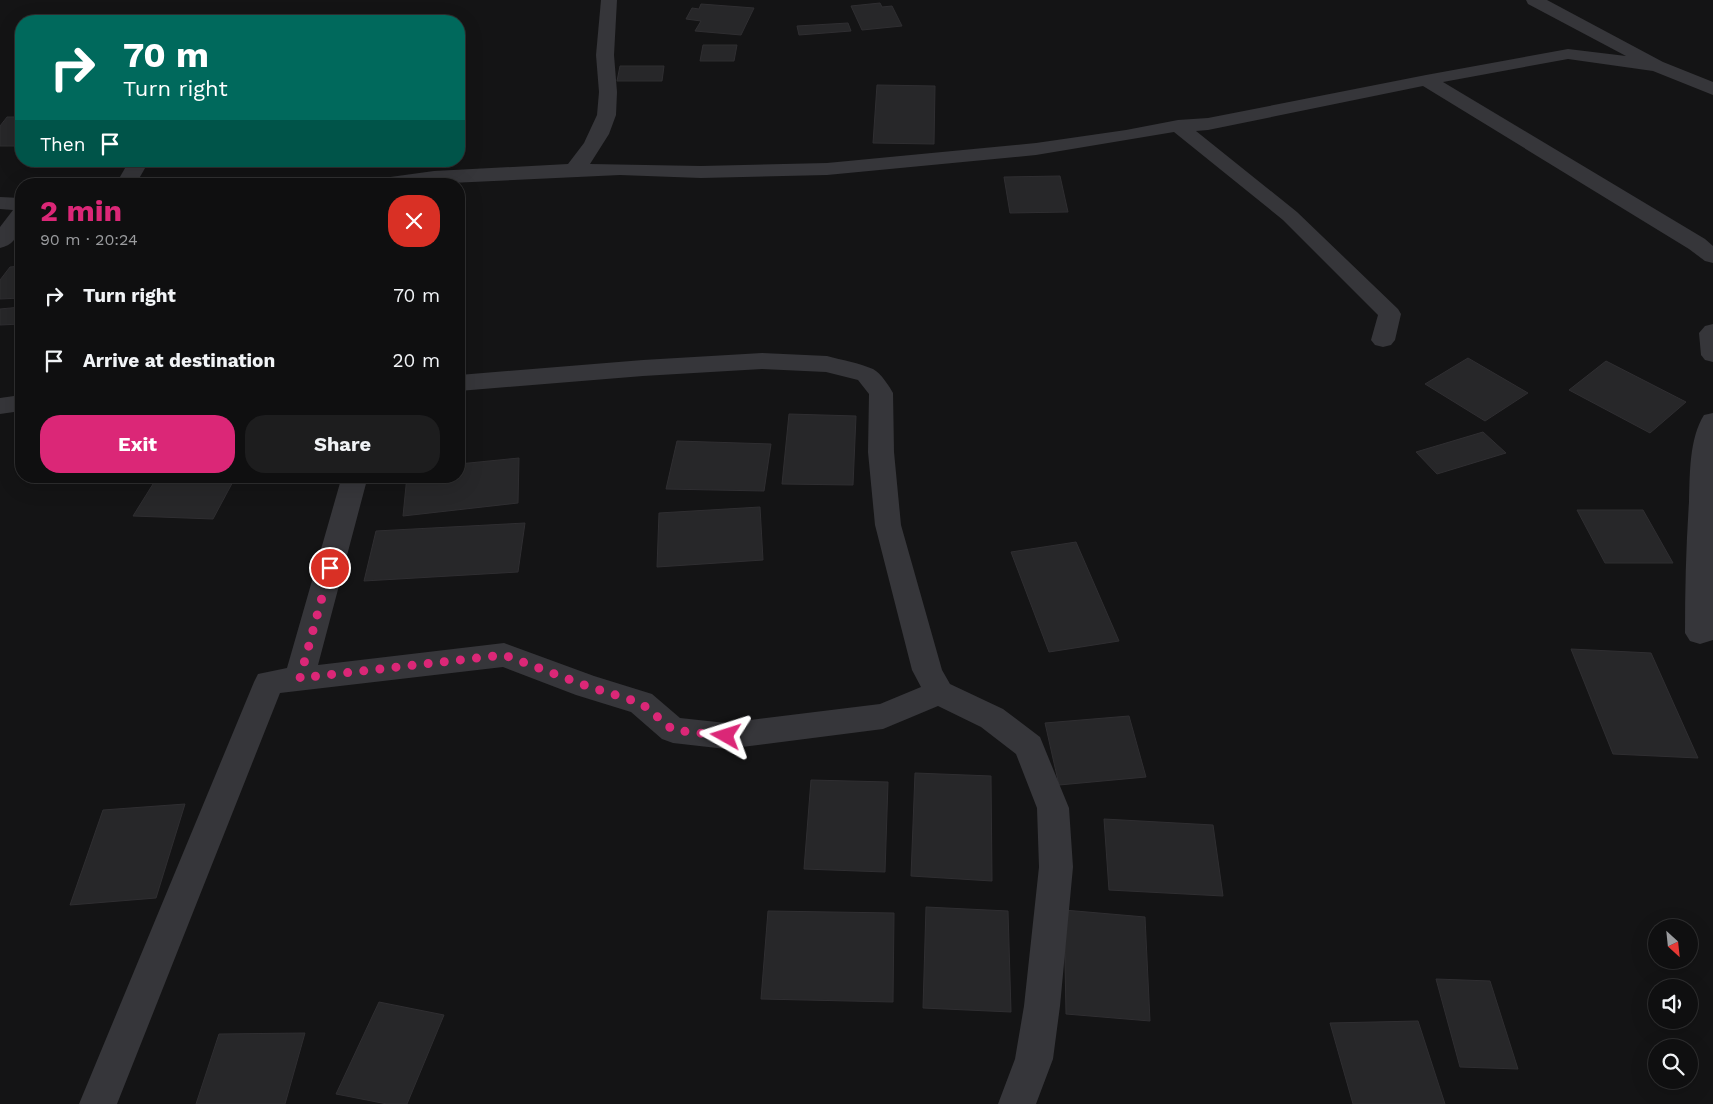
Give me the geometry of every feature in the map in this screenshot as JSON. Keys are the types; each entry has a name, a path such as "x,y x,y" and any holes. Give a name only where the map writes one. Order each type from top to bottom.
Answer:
{"street":[{"path":"574,170 593,148 602,131 607,111 608,90 605,72 609,0"},
{"path":"1534,0 1657,66 1713,89"},
{"path":"1556,12 1568,54"},
{"path":"427,178 574,170 620,169 701,172 827,168 1036,149 1126,136 1178,126 1208,124 1426,80 1568,54 1657,66"},
{"path":"1686,77 1713,74"},
{"path":"1426,80 1550,157 1698,244 1713,256"},
{"path":"1178,126 1290,216 1390,314 1383,340"},
{"path":"0,204 15,204"},
{"path":"0,242 15,222"},
{"path":"1713,331 1711,333 1713,355"},
{"path":"465,382 762,361 827,364 866,375 881,393 882,452 888,525 927,670 938,693 992,718 1029,746 1053,808 1056,867 1042,1006 1034,1059 1017,1104"},
{"path":"0,406 15,404"},
{"path":"1713,421 1704,458 1699,559 1700,633 1713,628"},
{"path":"300,678 353,483"},
{"path":"98,1104 269,682 504,655 587,686 641,703 673,730 726,736 883,716 938,693"}],"building":[{"path":"880,3 882,7 892,6 902,26 862,30 851,6"},
{"path":"701,4 754,8 741,35 695,31 701,21 686,19 692,8 699,9"},
{"path":"848,23 851,31 799,35 797,26"},
{"path":"703,45 737,45 734,61 700,61"},
{"path":"620,66 664,66 662,81 617,81"},
{"path":"877,85 935,86 934,144 873,143"},
{"path":"7,117 15,117 15,146 0,146 0,126"},
{"path":"1060,176 1068,212 1010,213 1004,177"},
{"path":"10,267 15,267 15,298 0,299 0,280"},
{"path":"15,308 15,324 0,325 0,309"},
{"path":"1468,358 1528,393 1485,421 1425,384"},
{"path":"1606,361 1686,402 1650,433 1569,390"},
{"path":"789,414 856,416 853,485 782,484"},
{"path":"1483,432 1506,453 1437,474 1416,452"},
{"path":"677,441 771,444 764,491 666,489"},
{"path":"519,458 518,503 403,516 406,483 465,483 465,463"},
{"path":"154,483 232,483 213,519 133,516"},
{"path":"760,507 763,560 657,567 659,513"},
{"path":"1577,510 1643,510 1673,563 1605,563"},
{"path":"525,523 518,572 364,581 376,531"},
{"path":"1076,542 1119,641 1049,652 1011,552"},
{"path":"1571,649 1651,653 1698,758 1613,754"},
{"path":"1129,716 1146,777 1059,785 1045,723"},
{"path":"915,773 991,776 992,881 911,876"},
{"path":"811,780 888,782 885,872 804,869"},
{"path":"185,804 156,898 70,905 103,810"},
{"path":"1104,819 1213,825 1223,896 1109,890"},
{"path":"926,907 1008,911 1011,1012 923,1008"},
{"path":"1064,910 1145,917 1150,1021 1066,1014"},
{"path":"768,911 894,913 893,1002 761,999"},
{"path":"1436,979 1490,981 1518,1069 1460,1067"},
{"path":"379,1002 444,1015 407,1104 387,1104 336,1094"},
{"path":"1418,1021 1445,1104 1353,1104 1330,1023"},
{"path":"305,1033 285,1104 196,1104 219,1034"}],"route":[{"path":"330,568 300,678 504,655 587,686 641,703 673,730 726,736"}]}
